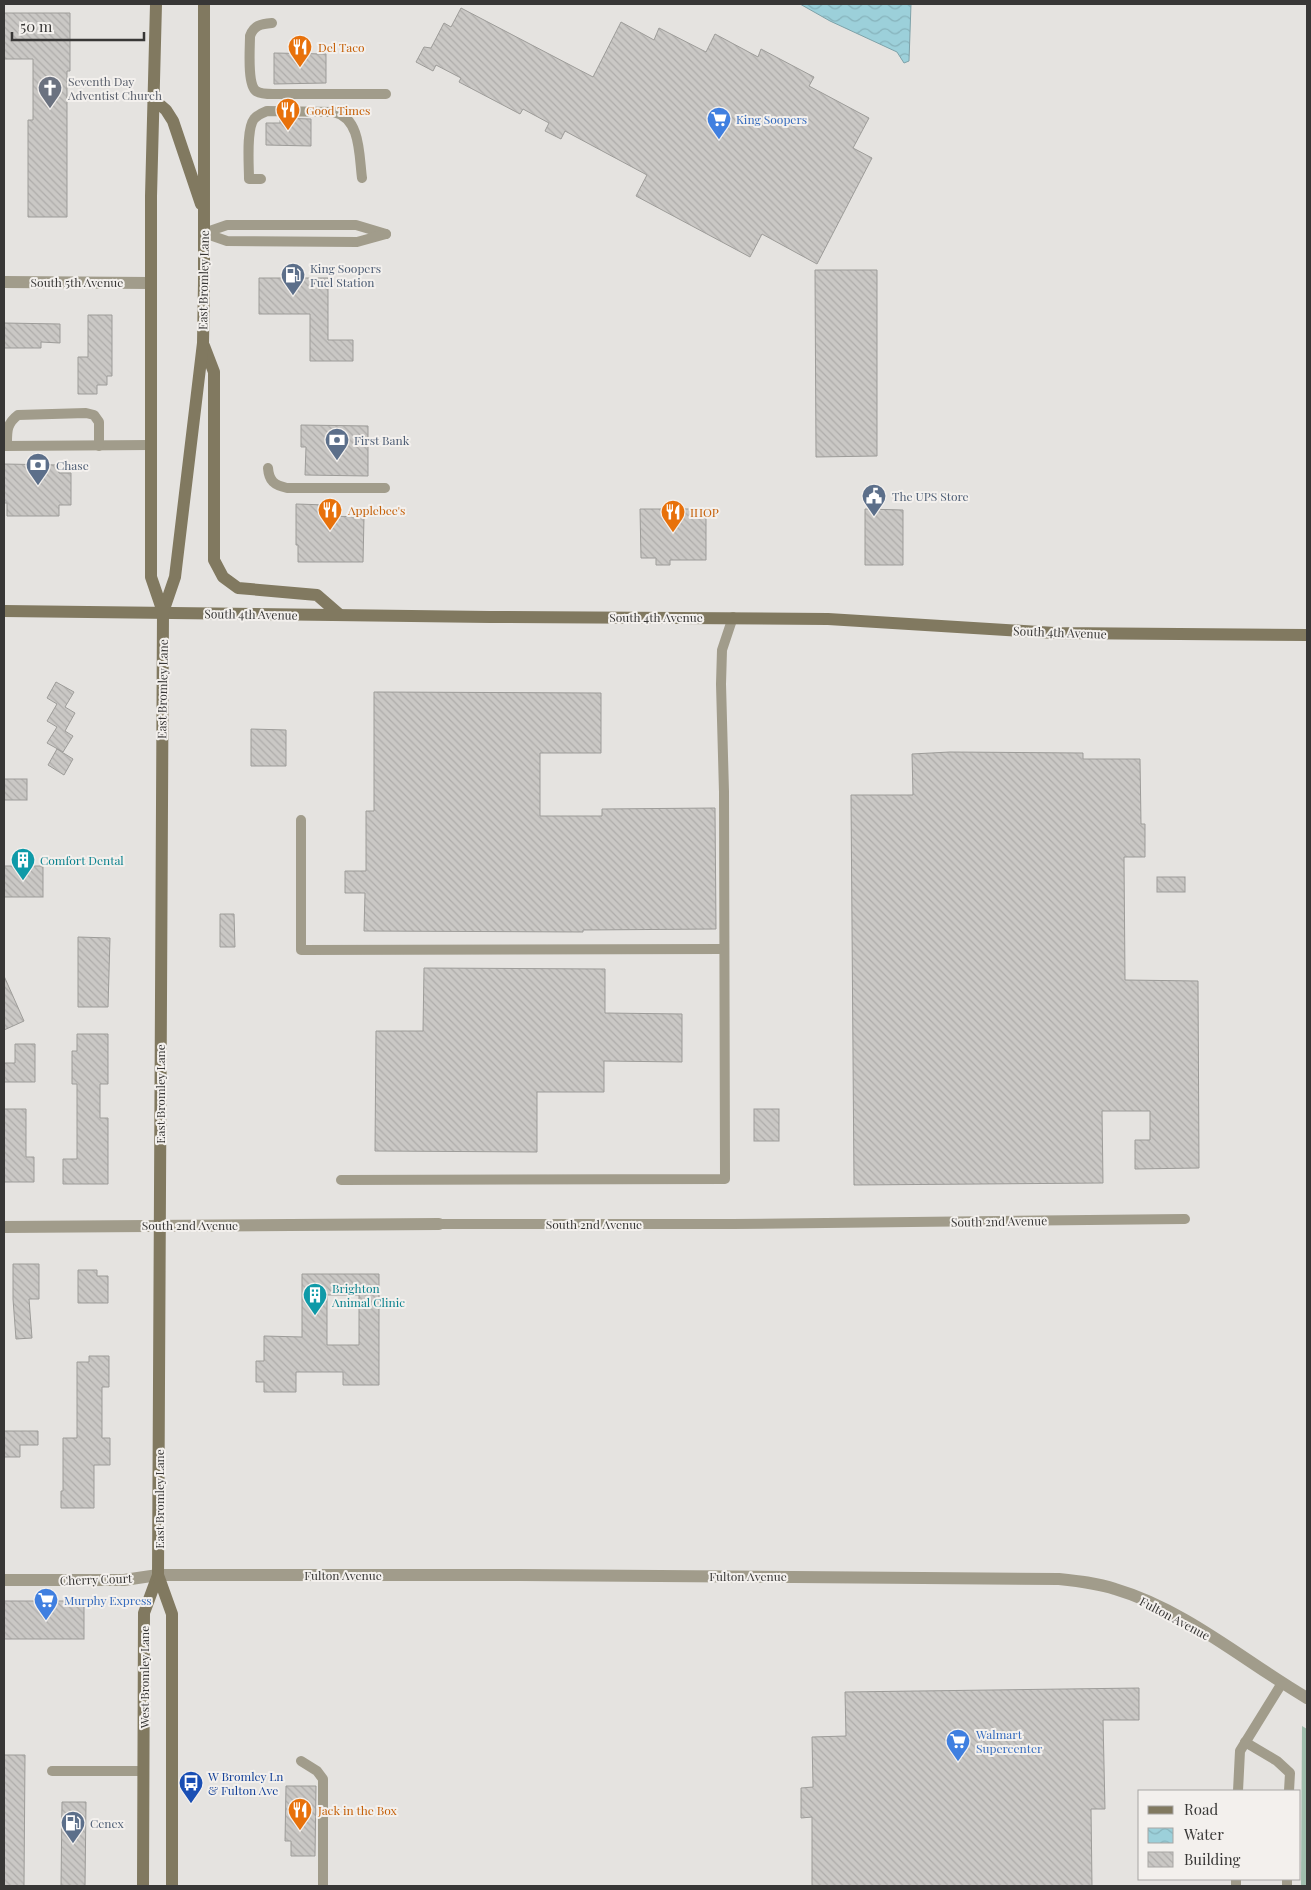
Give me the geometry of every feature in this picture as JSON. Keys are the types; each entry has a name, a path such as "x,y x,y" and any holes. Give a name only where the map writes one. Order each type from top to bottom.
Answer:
{"main road":[{"name":"East Bromley Lane","path":"156,4 152,98 150,577 163,612"},
{"path":"155,18 165,4"},
{"name":"East Bromley Lane","path":"158,1575 163,612 175,577 202,343 204,4"},
{"path":"152,98 166,110 173,121 204,213"},
{"path":"202,343 214,372 214,560 223,577 238,588 316,595 340,615"},
{"name":"South 4th Avenue","path":"4,611 560,618 733,617 848,619 1055,633 1307,635"},
{"path":"158,1575 172,1614 172,1886"},
{"name":"West Bromley Lane","path":"143,1886 144,1613 158,1575"}],"street":[{"name":"South 5th Avenue","path":"4,282 151,283"},
{"name":"South 2nd Avenue","path":"4,1227 439,1224"},
{"name":"Cherry Court","path":"4,1580 124,1580 158,1575"},
{"name":"Fulton Avenue","path":"158,1575 520,1575 1059,1579 1086,1582 1115,1589 1161,1607 1189,1622 1307,1698"}],"lane":[{"path":"272,23 258,25 253,29 250,36 250,84 255,91 264,94 386,94"},
{"path":"261,179 249,179 250,132 254,119 267,111 341,113 348,118 355,133 362,178"},
{"path":"227,225 356,225 386,234 357,242 337,242 227,241 204,233 227,225"},
{"path":"98,446 98,422 94,415 86,413 18,415 10,420 5,446 98,446 150,445"},
{"path":"268,468 269,476 273,483 287,488 385,488"},
{"path":"341,1180 725,1178 724,792 721,684 722,650 733,617"},
{"path":"301,820 301,950 723,949"},
{"name":"South 2nd Avenue","path":"439,1224 733,1224 1185,1219"},
{"path":"1238,1790 1240,1751 1282,1683"},
{"path":"1246,1742 1277,1761 1290,1773 1289,1790"},
{"path":"302,1761 310,1765 323,1778 323,1886"},
{"path":"52,1771 143,1771"}],"green space":[{"path":"1302,1726 1307,1729 1307,1886 1301,1886"}],"water":[{"path":"800,4 911,4 909,61 904,63 897,52 830,21"}],"building":[{"name":"King Soopers","path":"461,8 593,77 621,22 654,40 659,28 706,52 715,34 758,57 761,49 814,77 809,86 869,118 853,148 872,158 817,264 762,234 750,257 636,196 647,175 565,131 561,139 545,131 549,123 523,109 520,114 459,82 461,78 436,65 433,71 416,62 424,47 431,48 444,23 451,27"},
{"name":"Seventh Day Adventist Church","path":"4,13 70,13 70,71 67,71 67,217 28,217 28,120 33,120 33,59 4,59"},
{"name":"Del Taco","path":"274,53 326,54 326,83 274,84"},
{"name":"Good Times","path":"280,118 311,119 311,146 266,145 266,123 280,123"},
{"path":"815,270 877,270 877,456 816,457"},
{"name":"King Soopers Fuel Station","path":"259,278 328,278 328,340 353,340 353,361 310,361 310,314 259,314"},
{"path":"88,315 112,315 112,376 107,376 107,385 97,385 97,394 78,394 78,357 88,357"},
{"path":"4,323 60,324 60,343 41,342 41,348 4,348"},
{"name":"First Bank","path":"301,425 368,426 368,476 305,475 306,447 301,447"},
{"name":"Chase","path":"4,464 59,465 59,473 71,473 71,505 59,505 59,516 7,516 7,503 4,503"},
{"name":"Applebee's","path":"296,504 327,505 327,516 364,517 363,562 298,562"},
{"name":"IHOP","path":"640,509 706,509 706,560 670,560 670,565 656,565 656,558 641,558"},
{"path":"865,509 903,510 903,565 865,565"},
{"path":"56,682 74,692 65,707 75,713 65,731 73,736 63,752 47,743 57,727 47,721 57,704 47,698"},
{"path":"374,692 601,693 601,753 540,753 540,816 602,816 602,809 715,808 716,929 583,930 583,932 364,931 365,893 345,893 345,871 366,871 366,811 374,811"},
{"path":"251,729 286,730 286,766 251,766"},
{"path":"57,749 73,759 64,775 48,765"},
{"path":"950,752 1083,753 1083,759 1140,759 1141,824 1145,824 1145,857 1124,857 1125,980 1198,981 1199,1168 1135,1169 1135,1140 1150,1140 1150,1111 1102,1111 1103,1183 854,1185 851,795 913,795 912,754"},
{"path":"4,779 27,779 27,800 4,800"},
{"name":"Comfort Dental","path":"4,866 43,866 43,897 4,897"},
{"path":"1157,877 1185,877 1185,892 1157,892"},
{"path":"220,914 234,914 235,947 220,947"},
{"path":"78,937 110,938 108,1007 78,1007"},
{"path":"424,968 605,969 605,1013 682,1014 682,1062 604,1061 604,1092 537,1092 537,1152 375,1151 376,1031 423,1031"},
{"path":"4,976 24,1021 4,1030"},
{"path":"77,1034 108,1034 108,1084 100,1084 100,1118 108,1118 108,1184 63,1184 63,1159 77,1159 77,1084 72,1084 72,1051 77,1051"},
{"path":"15,1044 35,1044 35,1082 4,1082 4,1063 15,1063"},
{"path":"4,1109 26,1109 26,1157 34,1157 34,1182 4,1182"},
{"path":"754,1109 779,1109 779,1141 754,1141"},
{"path":"13,1264 39,1264 39,1299 29,1299 32,1338 16,1339"},
{"path":"78,1270 97,1270 97,1276 108,1276 108,1303 78,1303"},
{"name":"Brighton Animal Clinic","path":"302,1274 379,1274 379,1385 343,1385 343,1372 296,1372 296,1392 264,1392 264,1382 256,1382 256,1361 264,1361 264,1336 302,1337","holes":["327,1295 359,1295 359,1345 327,1345"]},
{"path":"89,1356 109,1356 109,1387 102,1387 102,1438 110,1438 110,1465 94,1465 94,1508 61,1508 61,1491 63,1491 63,1438 77,1438 77,1362 89,1362"},
{"path":"4,1431 38,1431 38,1445 20,1445 20,1457 4,1457"},
{"name":"Murphy Express","path":"4,1601 84,1601 84,1639 4,1639"},
{"name":"Walmart Supercenter","path":"1139,1688 1139,1720 1103,1720 1105,1809 1091,1809 1092,1886 812,1886 812,1817 801,1818 801,1788 813,1787 812,1737 846,1736 845,1692"},
{"path":"4,1755 25,1755 24,1886 4,1886"},
{"name":"Jack in the Box","path":"286,1786 316,1786 315,1856 291,1856 291,1841 285,1841"},
{"name":"Cenex","path":"62,1802 86,1802 85,1886 61,1886"}],"place":[{"name":"Del Taco","path":"300,68"},
{"name":"Seventh Day Adventist Church","path":"50,109"},
{"name":"Good Times","path":"288,131"},
{"name":"King Soopers","path":"719,140"},
{"name":"King Soopers Fuel Station","path":"293,296"},
{"name":"First Bank","path":"337,461"},
{"name":"Chase","path":"38,486"},
{"name":"The UPS Store","path":"874,517"},
{"name":"Applebee's","path":"330,531"},
{"name":"IHOP","path":"673,533"},
{"name":"Comfort Dental","path":"23,881"},
{"name":"Brighton Animal Clinic","path":"315,1316"},
{"name":"Murphy Express","path":"46,1621"},
{"name":"Walmart Supercenter","path":"958,1762"},
{"name":"W Bromley Ln & Fulton Ave","path":"191,1804"},
{"name":"Jack in the Box","path":"300,1831"},
{"name":"Cenex","path":"73,1844"}]}
